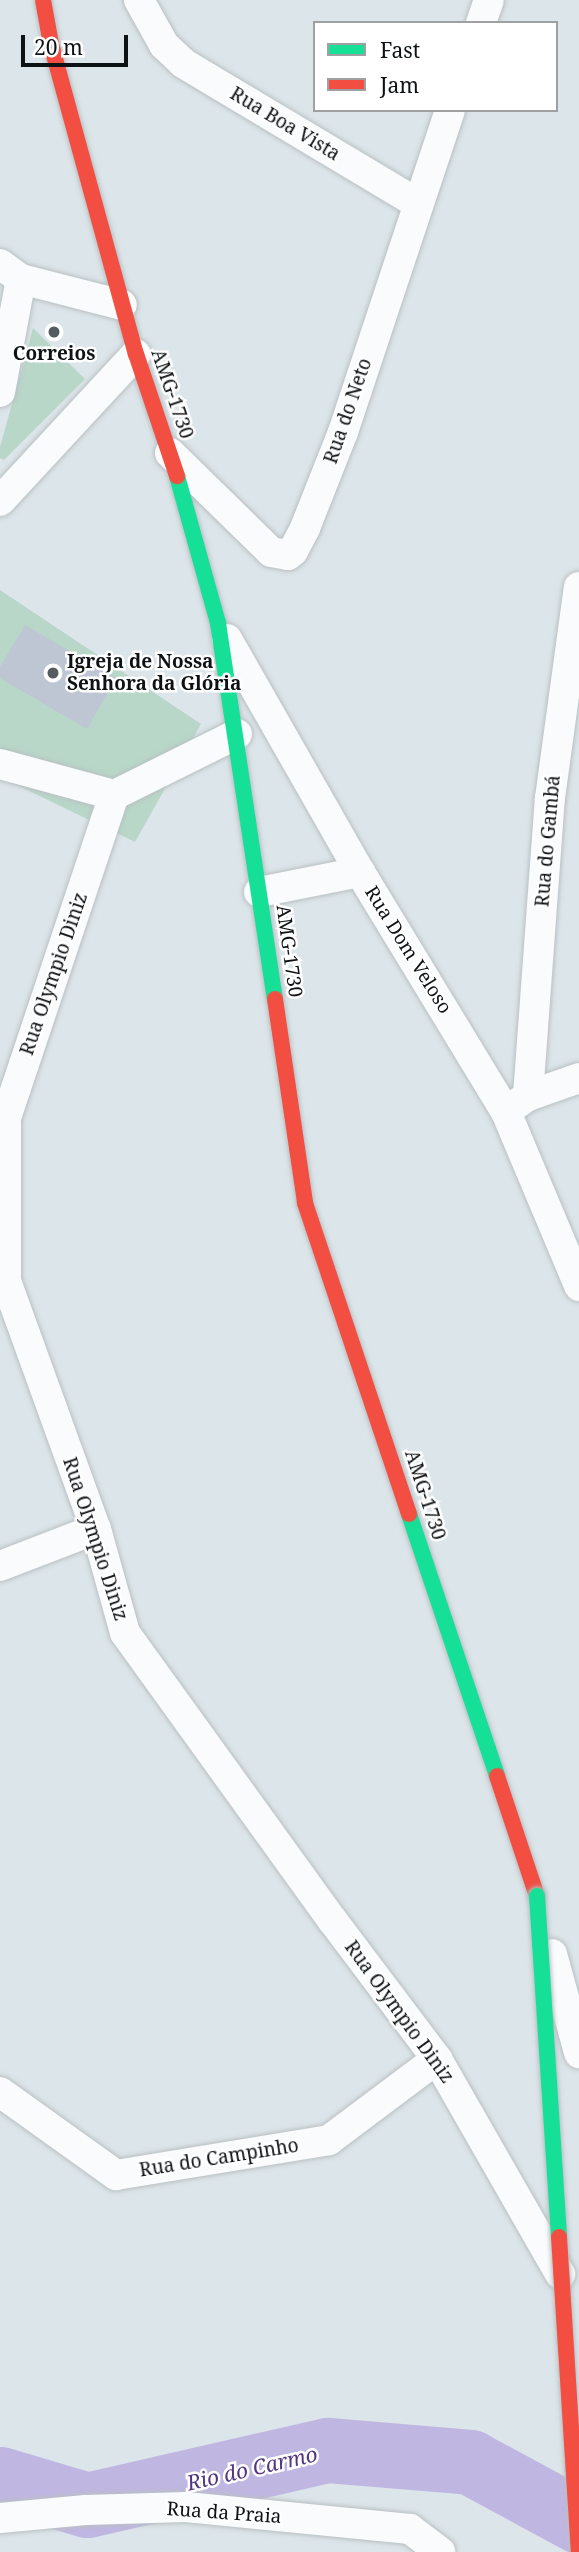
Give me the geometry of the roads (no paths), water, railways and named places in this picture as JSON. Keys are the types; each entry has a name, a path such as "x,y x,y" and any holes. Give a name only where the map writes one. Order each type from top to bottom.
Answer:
{"main road":[{"name":"AMG-1730","path":"43,0 51,44 122,305 170,453 218,623 237,734 305,1203 537,1896 579,2551"}],"street":[{"name":"Rua Boa Vista","path":"139,0 164,44 183,63 416,203"},
{"path":"482,21 489,0"},
{"name":"Rua do Neto","path":"170,453 271,552 288,555 293,551 315,505 343,432 416,203 449,112"},
{"path":"0,392 11,272 122,305"},
{"path":"0,500 136,354"},
{"name":"Rua do Gambá","path":"517,1104 551,798 579,587"},
{"name":"Rua Dom Veloso","path":"218,623 360,872 517,1104 579,1286"},
{"path":"0,764 114,795 237,734"},
{"name":"Rua Olympio Diniz","path":"114,795 3,1107 6,1281 96,1529 125,1633 333,1921 438,2059 579,2308"},
{"path":"260,891 360,872"},
{"path":"517,1104 579,1078"},
{"path":"0,1566 96,1529"},
{"path":"537,1896 579,2053"},
{"name":"Rua do Campinho","path":"0,2092 116,2175 329,2140 438,2059"},
{"name":"Rua da Praia","path":"0,2518 86,2510 186,2507 410,2529 439,2552"}],"waterway":[{"name":"Rio do Carmo","path":"0,2479 87,2505 328,2450 470,2462 579,2521"}],"place":[{"name":"Correios","path":"54,332"},
{"name":"Igreja de Nossa Senhora da Glória","path":"53,673"}]}
